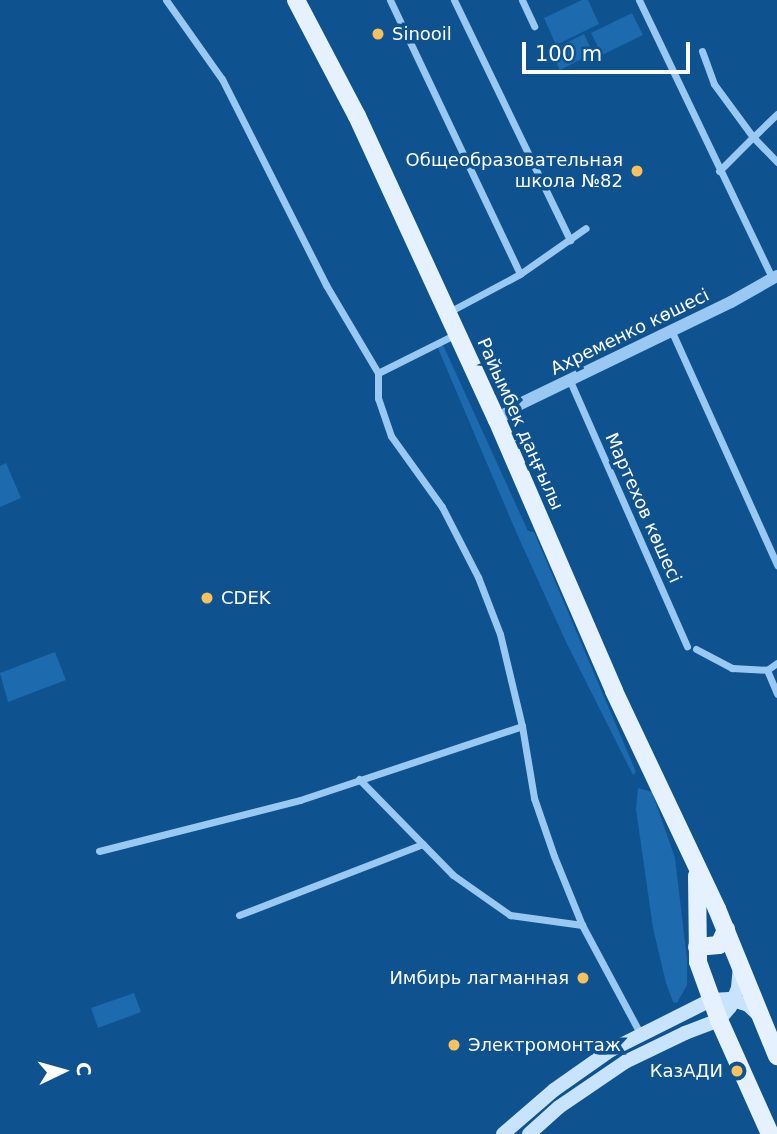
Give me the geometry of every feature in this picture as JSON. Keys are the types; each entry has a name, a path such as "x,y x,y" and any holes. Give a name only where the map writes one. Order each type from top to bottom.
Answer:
{"main road":[{"name":"Райымбек даңғылы","path":"296,0 357,116 497,420 614,691 726,930 777,1056"},
{"name":"Райымбек даңғылы","path":"697,869 698,962 719,1020 771,1134"},
{"path":"697,947 719,945 726,930"},
{"path":"529,1134 559,1107 625,1062 719,1020 738,988 740,966"},
{"path":"502,1134 583,1068 640,1033 711,1000 733,1000 748,1005 761,1016"}],"street":[{"path":"166,0 222,79 326,285 378,373 378,398 391,436 442,507 478,577 499,634 522,726 534,798 582,925 640,1033"},
{"path":"390,0 520,274"},
{"path":"454,0 570,240"},
{"path":"522,0 534,26"},
{"path":"639,0 719,171 775,282"},
{"path":"702,51 714,84 754,137 777,162"},
{"path":"719,171 777,114"},
{"path":"447,313 520,274 586,228"},
{"name":"Ахременко көшесі","path":"497,420 520,404 775,282"},
{"path":"672,332 777,565"},
{"path":"378,373 456,334"},
{"name":"Мартехов көшесі","path":"570,382 687,646"},
{"path":"696,649 732,668 767,670 777,663"},
{"path":"767,670 777,694"},
{"path":"99,851 300,800 522,726"},
{"path":"359,779 453,875 510,915 582,925"},
{"path":"239,915 423,844"}],"shaded area":[{"path":"582,0 588,0 599,24 556,45 544,18"},
{"path":"632,13 643,35 602,55 591,33"},
{"path":"584,34 593,53 560,70 550,51"},
{"path":"443,345 528,531 534,532 636,772 633,775 567,644 517,534 437,346"},
{"path":"6,463 21,498 0,507 0,466"},
{"path":"55,652 66,680 8,702 0,673"},
{"path":"638,788 652,792 675,858 687,959 687,985 677,1003 673,1002 666,983 653,928 636,809"},
{"path":"134,993 141,1012 98,1028 91,1008"}],"place":[{"name":"Sinooil","path":"378,34"},
{"name":"Общеобразовательная школа №82","path":"637,171"},
{"name":"CDEK","path":"207,598"},
{"name":"Имбирь лагманная","path":"583,978"},
{"name":"Электромонтаж","path":"454,1045"},
{"name":"КазАДИ","path":"737,1071"}]}
